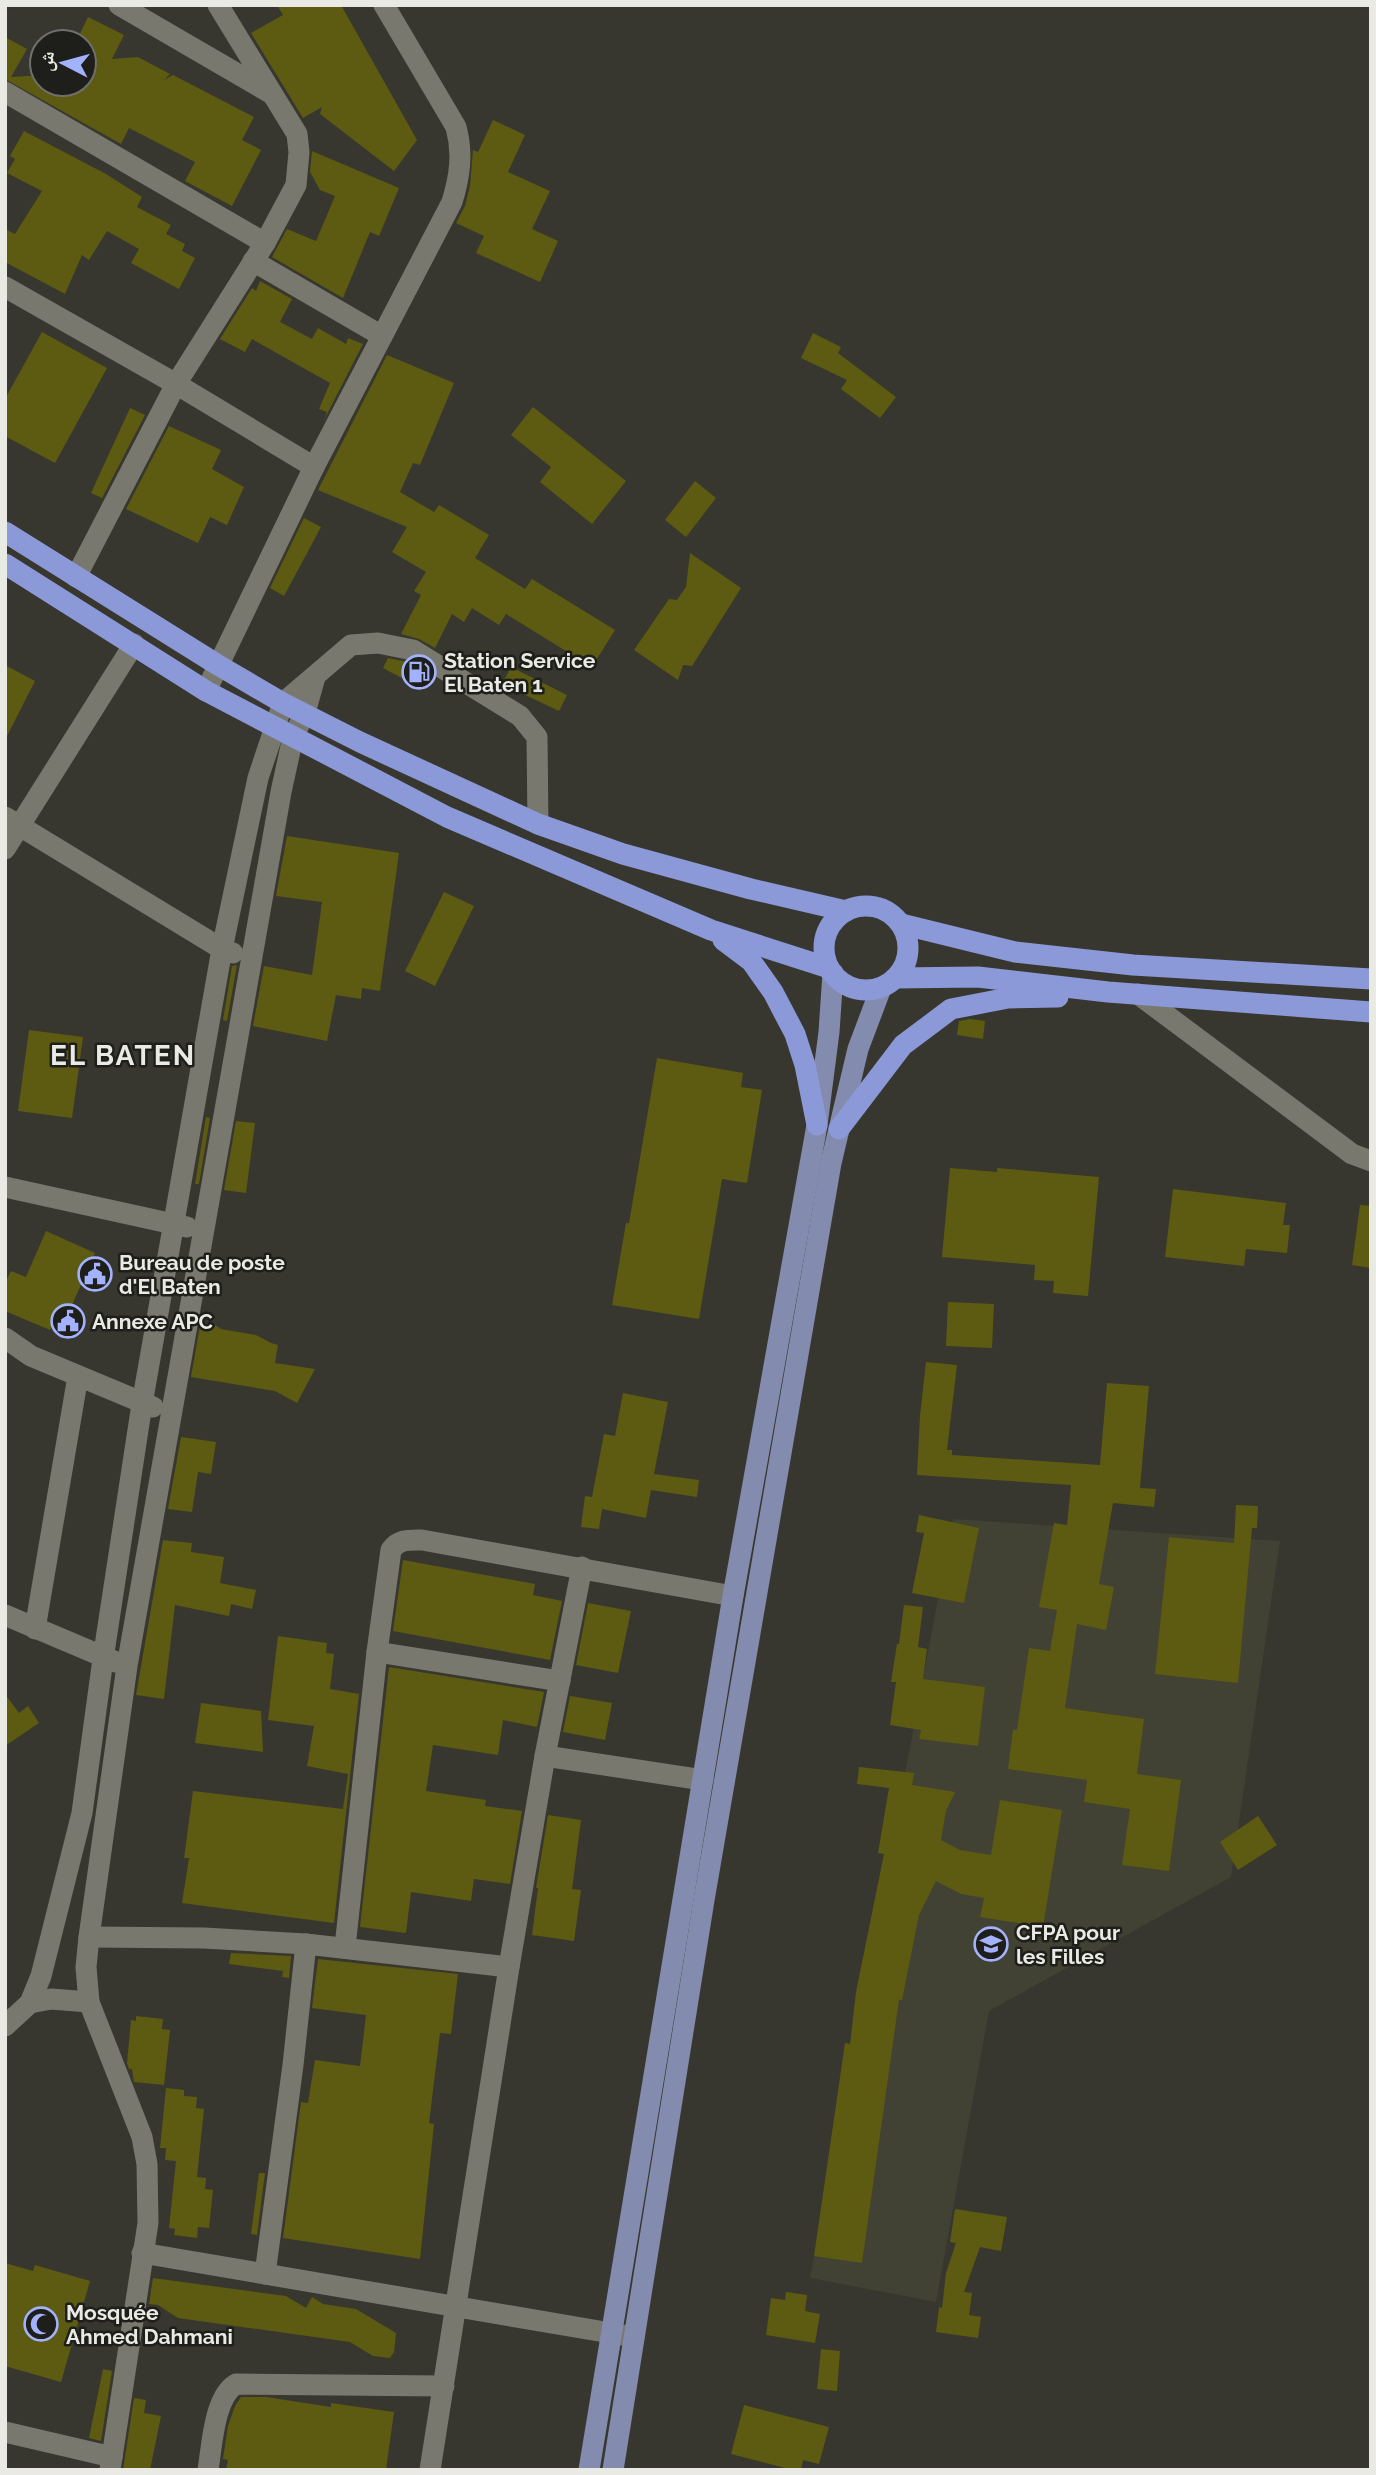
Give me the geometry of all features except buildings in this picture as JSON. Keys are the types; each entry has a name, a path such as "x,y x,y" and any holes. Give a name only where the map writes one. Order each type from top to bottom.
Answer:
{"highway":[{"path":"5,532 283,703 360,742 538,824 687,872 846,911"},
{"path":"5,564 206,691 447,817 710,930 831,971"},
{"path":"888,983 902,971 908,952 908,942 901,924 890,913 876,907 860,906 846,911 835,919 824,943 825,956 831,971 838,980 851,988 866,990 888,983 978,977 1108,992 1371,1012"},
{"path":"901,924 1015,952 1133,965 1371,979"},
{"path":"710,930 751,961 773,992 795,1034 805,1065 817,1125"},
{"path":"839,1129 903,1045 951,1009 1008,999 1108,992"}],"main road":[{"path":"589,2470 733,1596 817,1125 829,1032 831,971"},
{"path":"613,2470 704,1900 839,1129 858,1049 888,983"},
{"path":"713,1721 735,1726"}],"street":[{"path":"119,5 274,95"},
{"path":"76,578 176,384 265,243 296,185 297,134 218,5"},
{"path":"206,691 314,467 452,202 458,183 461,160 456,127 384,5"},
{"path":"5,92 265,243"},
{"path":"253,261 382,336"},
{"path":"5,287 176,384 314,467"},
{"path":"5,2432 111,2463 148,2223 147,2164 142,2137 89,2002 86,1967 127,1666 281,792 283,703 351,645 378,643 413,650 520,716 537,737 538,824"},
{"path":"5,849 13,822 134,644"},
{"path":"5,2026 30,2003 41,1976 82,1813 142,1404 222,949 258,778 283,732 305,713 315,677"},
{"path":"13,822 222,949 252,960"},
{"path":"1138,994 1352,1154 1371,1161"},
{"path":"5,1187 202,1231"},
{"path":"5,1338 32,1356 142,1404 172,1412"},
{"path":"35,1629 78,1376"},
{"path":"345,1947 377,1651 391,1550 397,1542 422,1540 733,1596"},
{"path":"430,2470 509,1967 545,1756 582,1567"},
{"path":"5,1615 103,1659 127,1666"},
{"path":"377,1651 560,1681"},
{"path":"91,1759 115,1756"},
{"path":"545,1756 703,1780"},
{"path":"89,1937 204,1938 306,1944 509,1967"},
{"path":"265,2274 306,1944"},
{"path":"30,2003 51,1999 89,2002"},
{"path":"142,2253 634,2337"},
{"path":"208,2470 221,2401 229,2388 236,2384 444,2386"}],"shaded area":[{"name":"CFPA pour les Filles","path":"953,1519 1280,1541 1231,1877 989,2011 936,2302 810,2278"}],"place":[{"name":"Station Service El Baten 1","path":"419,672"},
{"name":"Bureau de poste d'El Baten","path":"95,1274"},
{"name":"Annexe APC","path":"68,1321"},
{"name":"CFPA pour les Filles","path":"991,1944"},
{"name":"Mosquée Ahmed Dahmani","path":"41,2324"}],"district":[{"name":"EL BATEN","path":"123,1055"}]}
